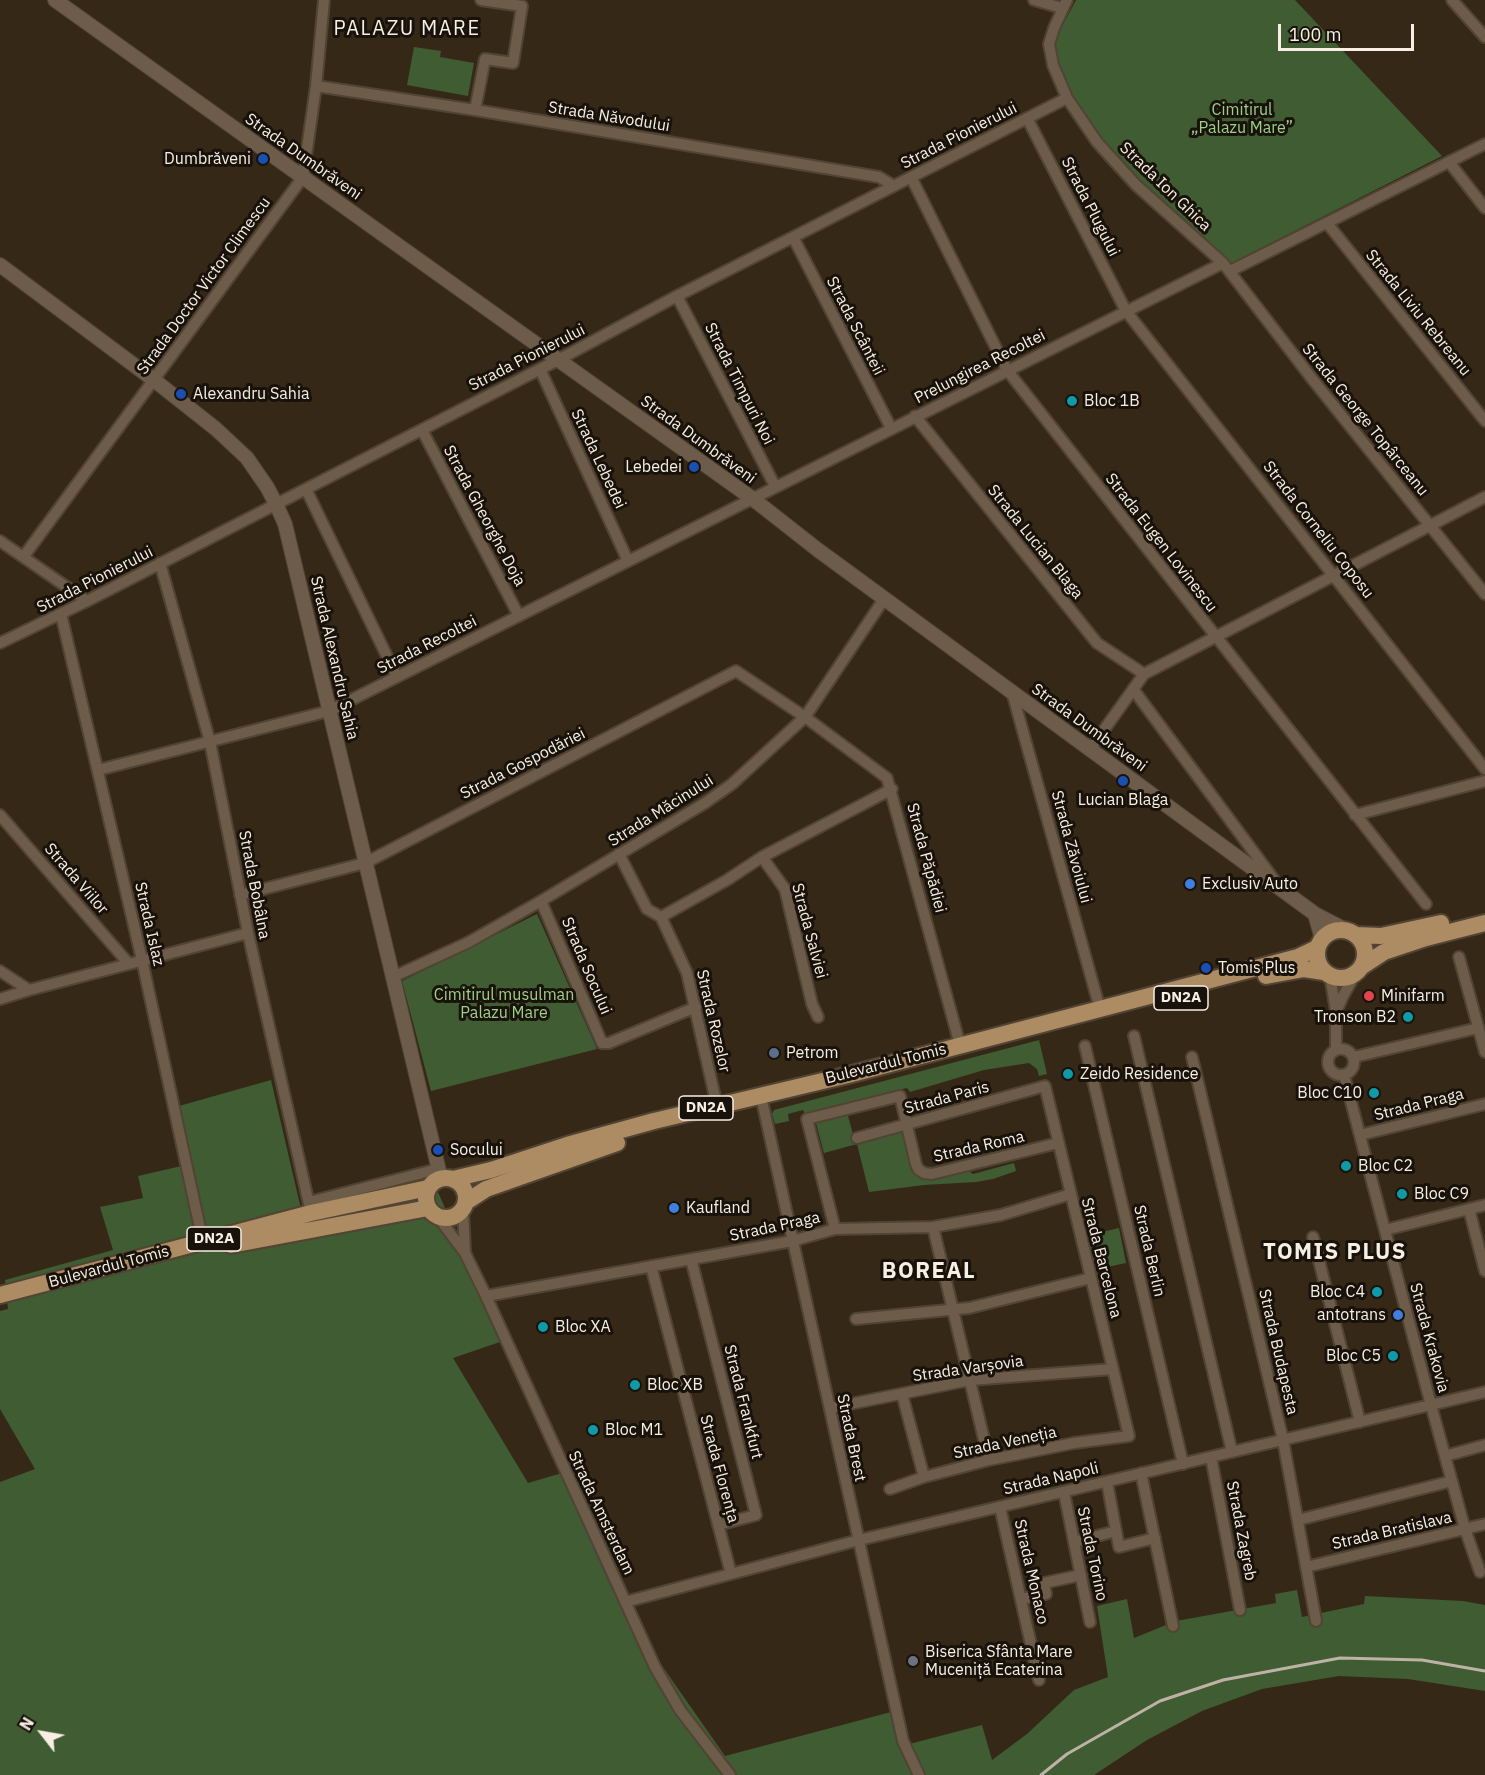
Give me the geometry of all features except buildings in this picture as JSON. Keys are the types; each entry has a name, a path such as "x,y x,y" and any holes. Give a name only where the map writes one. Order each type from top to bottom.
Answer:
{"main road":[{"name":"DN2A","path":"1320,943 1330,932 1381,936 1485,912"},
{"name":"DN2A","path":"1327,974 1344,978 1384,952 1426,938 1485,923"},
{"path":"1351,933 1365,950 1359,970"},
{"name":"Bulevardul Tomis","path":"0,1295 203,1242 310,1208 491,1170 567,1145 848,1075 1298,957 1320,943"},
{"path":"1320,943 1317,958 1327,974"},
{"name":"Bulevardul Tomis","path":"464,1206 486,1189 600,1148 1258,978 1304,969 1327,974"},
{"path":"440,1179 461,1185 465,1192 464,1206 456,1216 447,1219 433,1213 426,1194 440,1179"},
{"name":"Bulevardul Tomis","path":"0,1303 202,1250 433,1213"}],"street":[{"name":"Strada Dumbrăveni","path":"55,0 753,499 884,599 1091,748 1280,889 1315,914 1351,933"},
{"name":"Strada Doctor Victor Climescu","path":"24,556 303,177 316,86 324,0"},
{"path":"475,110 485,59 513,63 522,6 481,0"},
{"path":"1034,0 1065,4"},
{"path":"1452,0 1485,37"},
{"name":"Strada Ion Ghica","path":"1065,4 1049,44 1053,65 1067,98 1097,142 1136,185 1226,267"},
{"name":"Strada Năvodului","path":"316,86 879,177 894,186"},
{"name":"Strada Pionierului","path":"0,643 62,614 558,360 677,296 1067,98"},
{"name":"Strada Plugului","path":"1028,118 1126,310"},
{"name":"Prelungirea Recoltei","path":"753,499 1126,310 1327,223 1485,144"},
{"path":"1449,162 1485,208"},
{"name":"Strada Eugen Lovinescu","path":"911,177 1007,370 1426,904"},
{"name":"Strada Liviu Rebreanu","path":"1327,223 1485,421"},
{"name":"Strada Scânteii","path":"793,237 891,428"},
{"name":"Strada Alexandru Sahia","path":"0,265 216,429 248,458 276,504 285,524 440,1179"},
{"name":"Strada George Topârceanu","path":"1226,267 1485,594"},
{"name":"Strada Timpuri Noi","path":"677,296 775,486"},
{"name":"Strada Corneliu Coposu","path":"1126,310 1485,770"},
{"name":"Strada Lebedei","path":"540,369 628,561"},
{"name":"Strada Lucian Blaga","path":"915,416 1097,643 1144,674"},
{"name":"Strada Gheorghe Doja","path":"422,430 519,616"},
{"path":"306,489 397,677"},
{"path":"1091,748 1144,674 1485,497"},
{"name":"Strada Recoltei","path":"98,770 329,711 753,499"},
{"path":"0,541 87,601"},
{"name":"Strada Bobâlna","path":"160,563 210,742 248,933 310,1208"},
{"name":"Strada Măcinului","path":"393,978 470,942 620,854 732,784 805,717 884,599"},
{"name":"Strada Islaz","path":"62,614 142,960 203,1242"},
{"name":"Strada Gospodăriei","path":"240,895 365,862 736,671 805,717"},
{"path":"1133,689 1280,889"},
{"name":"Strada Zăvoiului","path":"1012,692 1100,1009"},
{"name":"Strada Păpădiei","path":"805,717 887,778 892,789 960,1045"},
{"path":"1355,815 1485,781"},
{"path":"661,916 727,880 762,857 892,789"},
{"name":"Strada Viilor","path":"0,815 129,964"},
{"name":"Strada Rozelor","path":"620,854 647,909 661,916 687,973 717,1106"},
{"name":"Strada Salviei","path":"762,857 785,889 812,1004 818,1017"},
{"name":"Strada Socului","path":"541,901 602,1043 609,1043 696,1007"},
{"path":"1315,914 1320,943"},
{"path":"0,999 248,933"},
{"path":"1459,957 1485,1052"},
{"path":"1336,1012 1359,970"},
{"path":"0,971 29,990"},
{"path":"1327,974 1336,1012 1336,1049 1328,1058 1329,1068 1335,1074 1344,1075 1353,1068 1354,1057"},
{"path":"1354,1057 1478,1028"},
{"name":"Strada Berlin","path":"1134,1036 1232,1452"},
{"name":"Strada Berlin","path":"1085,1046 1183,1464"},
{"path":"1336,1049 1346,1049 1354,1057"},
{"name":"Strada Budapesta","path":"1192,1057 1283,1440 1316,1621"},
{"name":"Strada Krakovia","path":"1344,1075 1431,1405 1465,1529 1480,1572"},
{"name":"Strada Paris","path":"857,1138 1045,1086"},
{"name":"Strada Barcelona","path":"1045,1086 1129,1436"},
{"path":"835,1229 807,1119 900,1096 907,1125"},
{"name":"Strada Praga","path":"1360,1135 1485,1104"},
{"name":"Strada Brest","path":"763,1105 903,1741 919,1775"},
{"name":"Strada Roma","path":"907,1125 916,1164 924,1173 942,1173 1059,1143"},
{"name":"Strada Praga","path":"486,1296 792,1241 835,1229 933,1227 1001,1215 1071,1194"},
{"path":"1385,1230 1485,1205"},
{"name":"Strada Amsterdam","path":"464,1206 465,1253"},
{"path":"1469,1209 1485,1271"},
{"name":"Strada Amsterdam","path":"433,1213 465,1253 655,1667 680,1710 730,1775"},
{"path":"933,1227 989,1460"},
{"path":"1313,1237 1360,1422"},
{"name":"Strada Frankfurt","path":"691,1259 756,1515 718,1525"},
{"name":"Strada Florența","path":"651,1266 731,1574"},
{"path":"856,1319 969,1308 1091,1278"},
{"name":"Strada Varșovia","path":"830,1408 970,1380 1113,1369"},
{"name":"Strada Napoli","path":"625,1602 859,1540 1485,1392"},
{"path":"902,1394 924,1477"},
{"name":"Strada Veneția","path":"890,1489 924,1477 989,1460 1074,1443 1129,1436"},
{"path":"1445,1456 1485,1445"},
{"name":"Strada Zagreb","path":"1212,1457 1240,1610"},
{"path":"1142,1473 1173,1626"},
{"name":"Strada Bratislava","path":"1298,1520 1452,1481"},
{"path":"1107,1482 1119,1546 1155,1538"},
{"name":"Strada Torino","path":"1064,1492 1090,1622"},
{"name":"Strada Monaco","path":"1000,1507 1040,1680"},
{"name":"Strada Bratislava","path":"1306,1567 1485,1524"},
{"path":"1074,1542 1116,1531"},
{"path":"1021,1599 1046,1594 1044,1583 1081,1575"}],"green space":[{"name":"Cimitirul „Palazu Mare”","path":"1076,0 1295,0 1442,156 1230,264 1119,163 1078,109 1051,47"},
{"path":"414,47 441,51 440,57 474,63 468,96 407,85"},
{"name":"Cimitirul musulman Palazu Mare","path":"537,914 597,1049 431,1091 402,981"},
{"path":"1039,1040 1047,1074 1039,1076 1037,1069 1029,1063 984,1070 910,1092 907,1088 805,1114 803,1110 788,1114 789,1121 775,1124 772,1114 774,1110"},
{"path":"271,1080 301,1209 431,1176 503,1341 453,1358 528,1483 562,1473 623,1610 725,1756 891,1712 898,1747 982,1725 992,1760 1027,1734 1074,1690 1108,1677 1097,1606 1127,1599 1134,1638 1176,1621 1276,1603 1275,1594 1297,1590 1302,1617 1364,1604 1365,1596 1463,1601 1485,1605 1485,1691 1408,1679 1339,1676 1262,1689 1202,1711 1147,1740 1094,1775 0,1775 0,1482 35,1469 0,1409 0,1311 8,1309 5,1280 113,1250 100,1207 143,1198 138,1176 190,1164 179,1106"},
{"path":"847,1112 855,1142 905,1129 911,1171 967,1170 973,1174 1014,1163 1016,1171 976,1182 924,1185 869,1192 857,1144 824,1153 816,1123 819,1118"},
{"path":"1119,1228 1126,1263 1093,1270 1085,1236"}],"railway":[{"path":"1041,1775 1067,1754 1160,1701 1223,1680 1340,1658 1422,1660 1485,1671"}],"place":[{"name":"Dumbrăveni","path":"263,159"},
{"name":"Alexandru Sahia","path":"181,394"},
{"name":"Bloc 1B","path":"1072,401"},
{"name":"Lebedei","path":"694,467"},
{"name":"Lucian Blaga","path":"1123,781"},
{"name":"Exclusiv Auto","path":"1190,884"},
{"name":"Tomis Plus","path":"1206,968"},
{"name":"Minifarm","path":"1369,996"},
{"name":"Tronson B2","path":"1408,1017"},
{"name":"Petrom","path":"774,1053"},
{"name":"Zeido Residence","path":"1068,1074"},
{"name":"Bloc C10","path":"1374,1093"},
{"name":"Socului","path":"438,1150"},
{"name":"Bloc C2","path":"1346,1166"},
{"name":"Bloc C9","path":"1402,1194"},
{"name":"Kaufland","path":"674,1208"},
{"name":"Bloc C4","path":"1377,1292"},
{"name":"antotrans","path":"1398,1315"},
{"name":"Bloc XA","path":"543,1327"},
{"name":"Bloc C5","path":"1393,1356"},
{"name":"Bloc XB","path":"635,1385"},
{"name":"Bloc M1","path":"593,1430"},
{"name":"Biserica Sfânta Mare Muceniță Ecaterina","path":"913,1661"}],"district":[{"name":"PALAZU MARE","path":"407,29"},
{"name":"TOMIS PLUS","path":"1335,1253"},
{"name":"BOREAL","path":"929,1272"}]}
